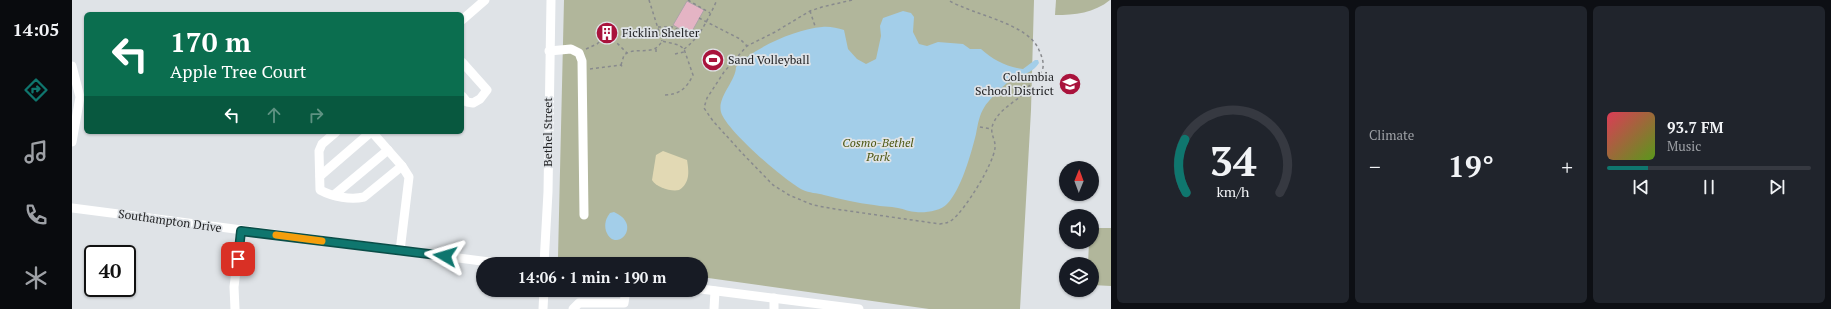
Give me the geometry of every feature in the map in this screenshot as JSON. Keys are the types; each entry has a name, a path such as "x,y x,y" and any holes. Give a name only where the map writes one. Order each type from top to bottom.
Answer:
{"street":[{"path":"464,18 485,0"},
{"name":"Bethel Street","path":"544,257 548,192 549,51 551,0"},
{"path":"549,51 571,49 579,53 582,70 584,215"},
{"path":"464,64 487,90 480,99 473,104 467,102 464,98"},
{"path":"72,66 80,97 72,142"},
{"path":"334,134 322,144 319,150 320,190 334,195 357,199 364,197 402,166"},
{"path":"320,176 369,134"},
{"path":"373,134 402,166 409,178 400,251"},
{"path":"334,195 388,150"},
{"name":"Southampton Drive","path":"72,208 476,260"},
{"path":"235,309 234,287 241,231"},
{"path":"708,290 859,309"},
{"path":"714,309 715,291"},
{"path":"543,309 544,297"},
{"path":"573,309 579,303 624,303 625,297"},
{"path":"774,298 774,309"}],"path":[{"path":"649,0 652,15 658,27 662,41"},
{"path":"688,0 710,13"},
{"path":"664,95 681,92 690,81 693,75 692,69 684,49 706,22 716,0"},
{"path":"852,0 822,6 810,11 775,32 747,46 740,52 734,62 724,72 706,98 704,108 713,121 774,185 805,202 835,209 931,223 947,223 961,212 972,196 988,166 995,148 991,129 1001,113 1026,92 1031,82 1041,72 1044,65 1042,56 1036,44 1018,29 976,13 948,0"},
{"path":"810,11 814,26"},
{"path":"699,18 740,39 747,46"},
{"path":"658,27 672,27 693,39"},
{"path":"579,53 597,44 604,37"},
{"path":"613,39 627,53"},
{"path":"662,41 679,45 684,49"},
{"path":"656,55 656,49 662,41"},
{"path":"620,66 624,55 632,50 642,52 656,49"},
{"path":"675,54 684,52"},
{"path":"582,70 620,66 623,68"},
{"path":"980,127 991,129"}],"green space":[{"name":"Cosmo-Bethel Park","path":"564,0 1034,0 1031,110 1020,309 929,309 708,278 708,257 558,257"},
{"path":"1056,0 1110,0 1097,8 1084,12 1055,15"},
{"path":"1099,228 1111,228 1111,286 1099,285 1099,257 1088,257 1089,249 1099,249"}],"sand":[{"path":"663,151 687,160 687,181 679,190 664,188 654,183 652,180 656,155"}],"water":[{"path":"903,11 911,13 914,17 913,32 919,44 927,46 938,42 963,44 970,49 981,49 995,60 1006,65 1023,69 1035,60 1038,60 1039,63 1031,71 1013,79 1006,84 985,106 980,116 976,134 961,181 952,198 941,208 933,211 914,212 895,207 855,202 805,191 784,177 757,154 744,142 725,120 720,106 724,95 733,78 736,67 753,53 800,31 830,27 844,30 848,49 857,59 866,64 876,59 881,36 880,26 883,18"},
{"path":"614,212 623,218 627,224 625,235 620,239 615,240 610,238 605,226 610,213"}],"building":[{"path":"687,1 704,10 690,35 673,25"},
{"name":"Ficklin Shelter","path":"604,23 616,35 610,42 598,30"}],"slow traffic":[{"path":"276,235 322,241"}],"place":[{"name":"Ficklin Shelter","path":"607,33"},
{"name":"Sand Volleyball","path":"713,60"},
{"name":"Columbia School District","path":"1070,84"}],"route":[{"path":"238,259 241,231 445,256"}]}
